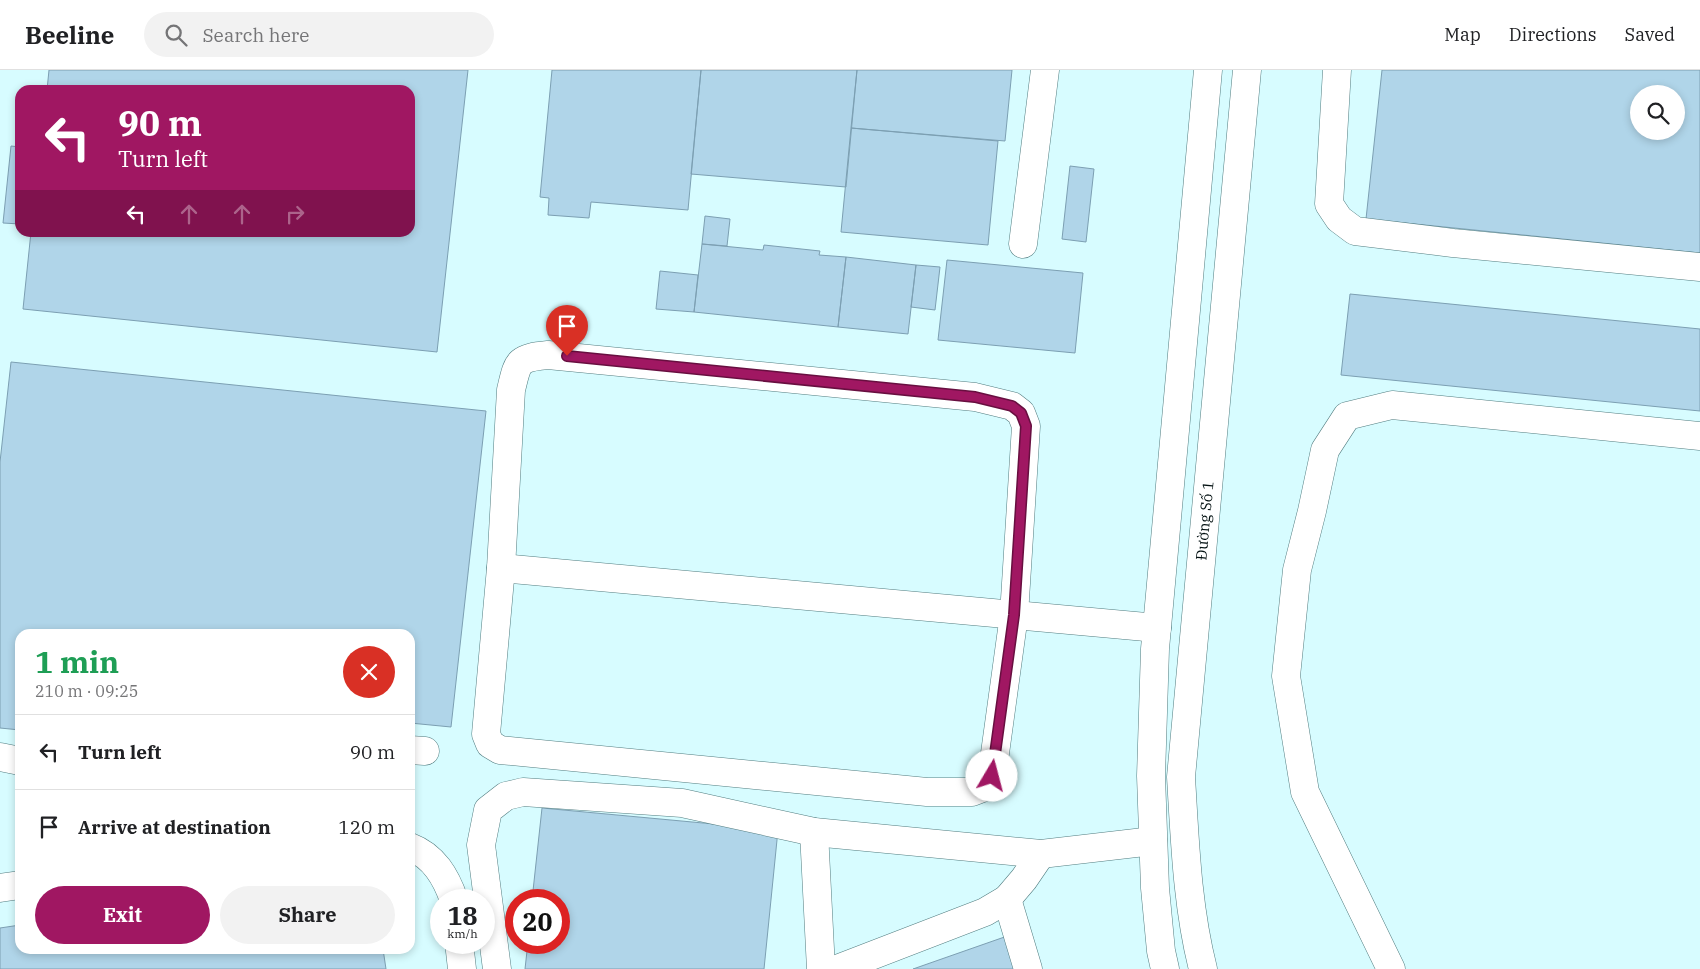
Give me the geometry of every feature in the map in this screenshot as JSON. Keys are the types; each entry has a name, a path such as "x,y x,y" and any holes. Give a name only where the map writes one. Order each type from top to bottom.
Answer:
{"street":[{"path":"1023,244 1045,70"},
{"path":"1165,969 1161,951 1155,888 1151,776 1157,628 1208,70"},
{"name":"Đường Số 1","path":"1203,969 1195,938 1188,881 1181,777 1247,70"},
{"path":"1337,70 1329,204 1339,219 1355,231 1700,268"},
{"path":"548,355 975,397 1012,406 1021,413 1026,426 1014,615 992,776 985,787 972,792 917,791 500,750 490,744 486,734 502,568 511,390 517,366 529,357 548,355"},
{"path":"1391,969 1305,792 1286,676 1297,570 1325,450 1347,416 1392,405 1700,436"},
{"path":"502,568 1157,628"},
{"path":"0,757 15,760"},
{"path":"497,969 481,845 488,810 506,796 523,792 682,803 814,832 1041,854 1153,841"},
{"path":"814,832 820,969"},
{"path":"415,849 421,851 435,863 450,889"},
{"path":"837,969 881,961 985,912 1007,899 1024,879 1041,854"},
{"path":"0,888 15,886"},
{"path":"1007,899 1028,969"},
{"path":"460,954 462,969"}],"building":[{"path":"49,70 468,70 437,352 23,309 30,237 415,237 415,85 48,85"},
{"path":"552,70 701,70 688,210 591,202 589,218 548,215 549,198 540,197"},
{"path":"701,70 857,70 846,187 691,174"},
{"path":"857,70 1012,70 1005,141 851,128"},
{"path":"1382,70 1700,70 1700,253 1366,219"},
{"path":"851,128 998,141 988,245 841,232"},
{"path":"11,146 15,146 15,224 3,223"},
{"path":"1070,166 1094,169 1086,242 1062,239"},
{"path":"705,216 730,219 727,246 702,244"},
{"path":"702,244 763,250 764,245 820,251 819,255 846,257 838,327 694,312"},
{"path":"846,257 916,265 908,334 838,327"},
{"path":"947,260 1083,273 1075,353 938,340"},
{"path":"916,265 940,267 935,310 911,307"},
{"path":"660,271 698,275 694,312 656,309"},
{"path":"1350,294 1700,329 1700,411 1341,375"},
{"path":"11,362 486,411 451,727 415,723 415,629 15,629 15,730 0,728 0,462"},
{"path":"542,808 778,830 764,969 525,969 527,954 570,954 570,889 533,889"},
{"path":"15,926 15,954 384,954 386,969 0,969 0,928"},
{"path":"1013,934 1025,969 913,969"}],"route":[{"path":"567,356 975,397 1012,406 1021,413 1026,426 1014,615 992,776"}]}
